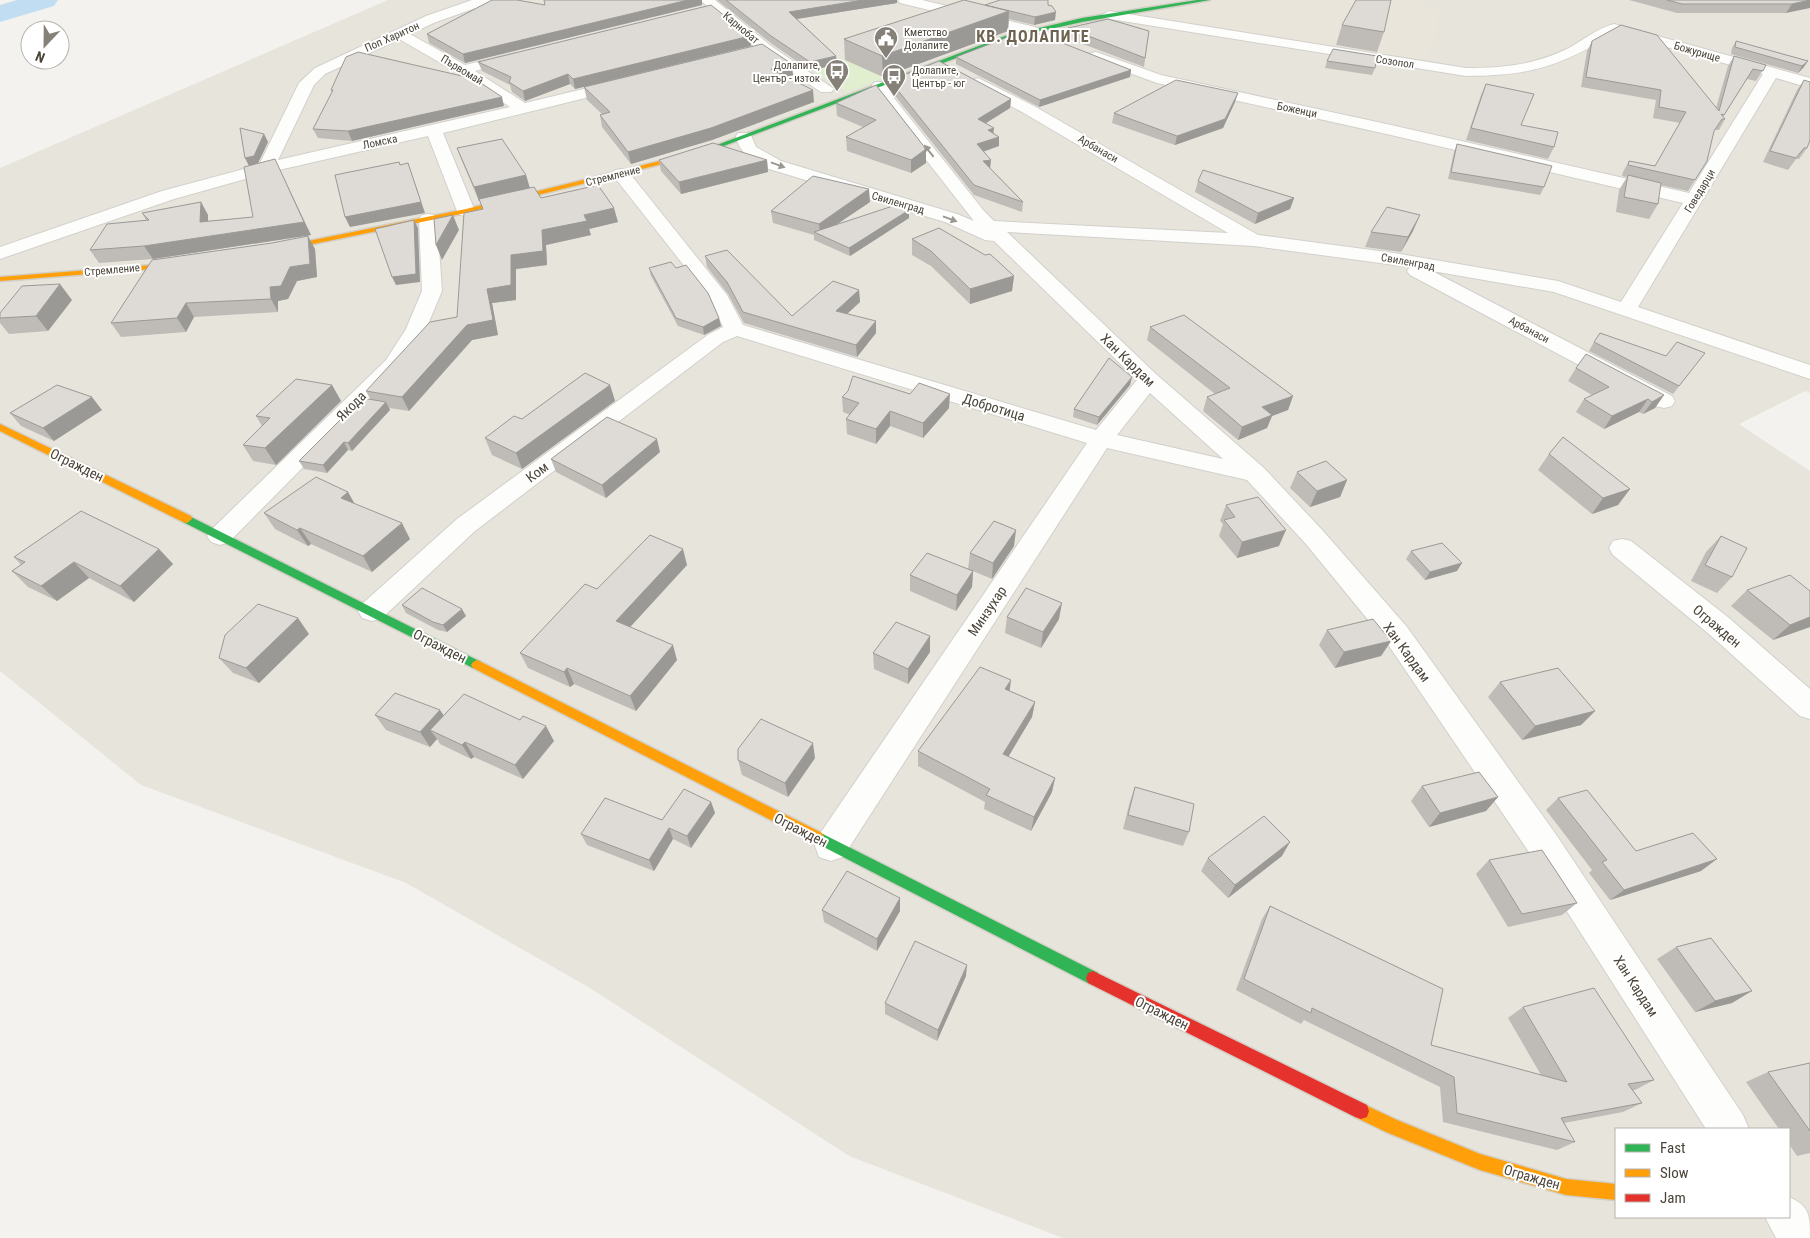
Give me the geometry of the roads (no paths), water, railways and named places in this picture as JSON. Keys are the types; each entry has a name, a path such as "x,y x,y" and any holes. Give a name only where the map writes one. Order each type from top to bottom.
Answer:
{"street":[{"name":"Поп Харитон","path":"266,168 307,83 320,71 450,12 485,0"},
{"name":"Боженци","path":"906,0 1030,30 1158,79 1391,130 1694,200"},
{"name":"Стремление","path":"260,252 428,220 621,174 710,149 1030,30 1176,3 1207,0"},
{"path":"697,12 711,4"},
{"name":"Карнобат","path":"711,4 766,49 826,88"},
{"name":"Созопол","path":"1109,15 1466,72 1530,68 1572,52 1614,28"},
{"name":"Божурище","path":"1614,28 1810,83"},
{"name":"Първомай","path":"399,34 463,70 523,109"},
{"path":"747,54 766,49"},
{"path":"463,70 529,54"},
{"name":"Арбанаси","path":"940,63 1037,114 1254,240"},
{"name":"Говедарци","path":"1627,309 1772,72"},
{"name":"Ломска","path":"0,253 168,196 266,168 434,130 635,81"},
{"name":"Хан Кардам","path":"880,85 885,97 940,185 978,215 1149,380 1254,474 1315,538 1396,635 1543,844 1728,1128"},
{"path":"434,130 466,211"},
{"name":"Свиленград","path":"744,136 745,145 755,155 775,165 998,234 1254,240 1394,259 1558,287 1810,372"},
{"path":"621,174 720,299 736,329"},
{"path":"854,190 912,198 940,185"},
{"name":"Якода","path":"220,536 394,364 416,329 432,291 428,220"},
{"name":"Арбанаси","path":"1394,259 1664,401"},
{"name":"Стремление","path":"0,279 153,267 192,261"},
{"name":"Добротица","path":"736,329 1101,439 1254,474"},
{"name":"Ком","path":"372,611 466,525 716,338 736,329"},
{"name":"Минзухар","path":"831,846 1101,439 1149,380"},
{"name":"Огражден","path":"0,427 372,611 1095,980 1392,1126 1490,1165 1566,1187 1615,1192"},
{"name":"Огражден","path":"1622,548 1719,626 1810,707"},
{"path":"1790,1208 1810,1216"},
{"path":"1787,1218 1800,1238"}],"waterway":[{"path":"0,14 45,0"}],"place":[{"name":"Кметство Долапите","path":"886,59"},
{"name":"Долапите, Център - изток","path":"837,92"},
{"name":"Долапите, Център - юг","path":"894,97"}],"district":[{"name":"КВ. ДОЛАПИТЕ","path":"1033,36"}]}
